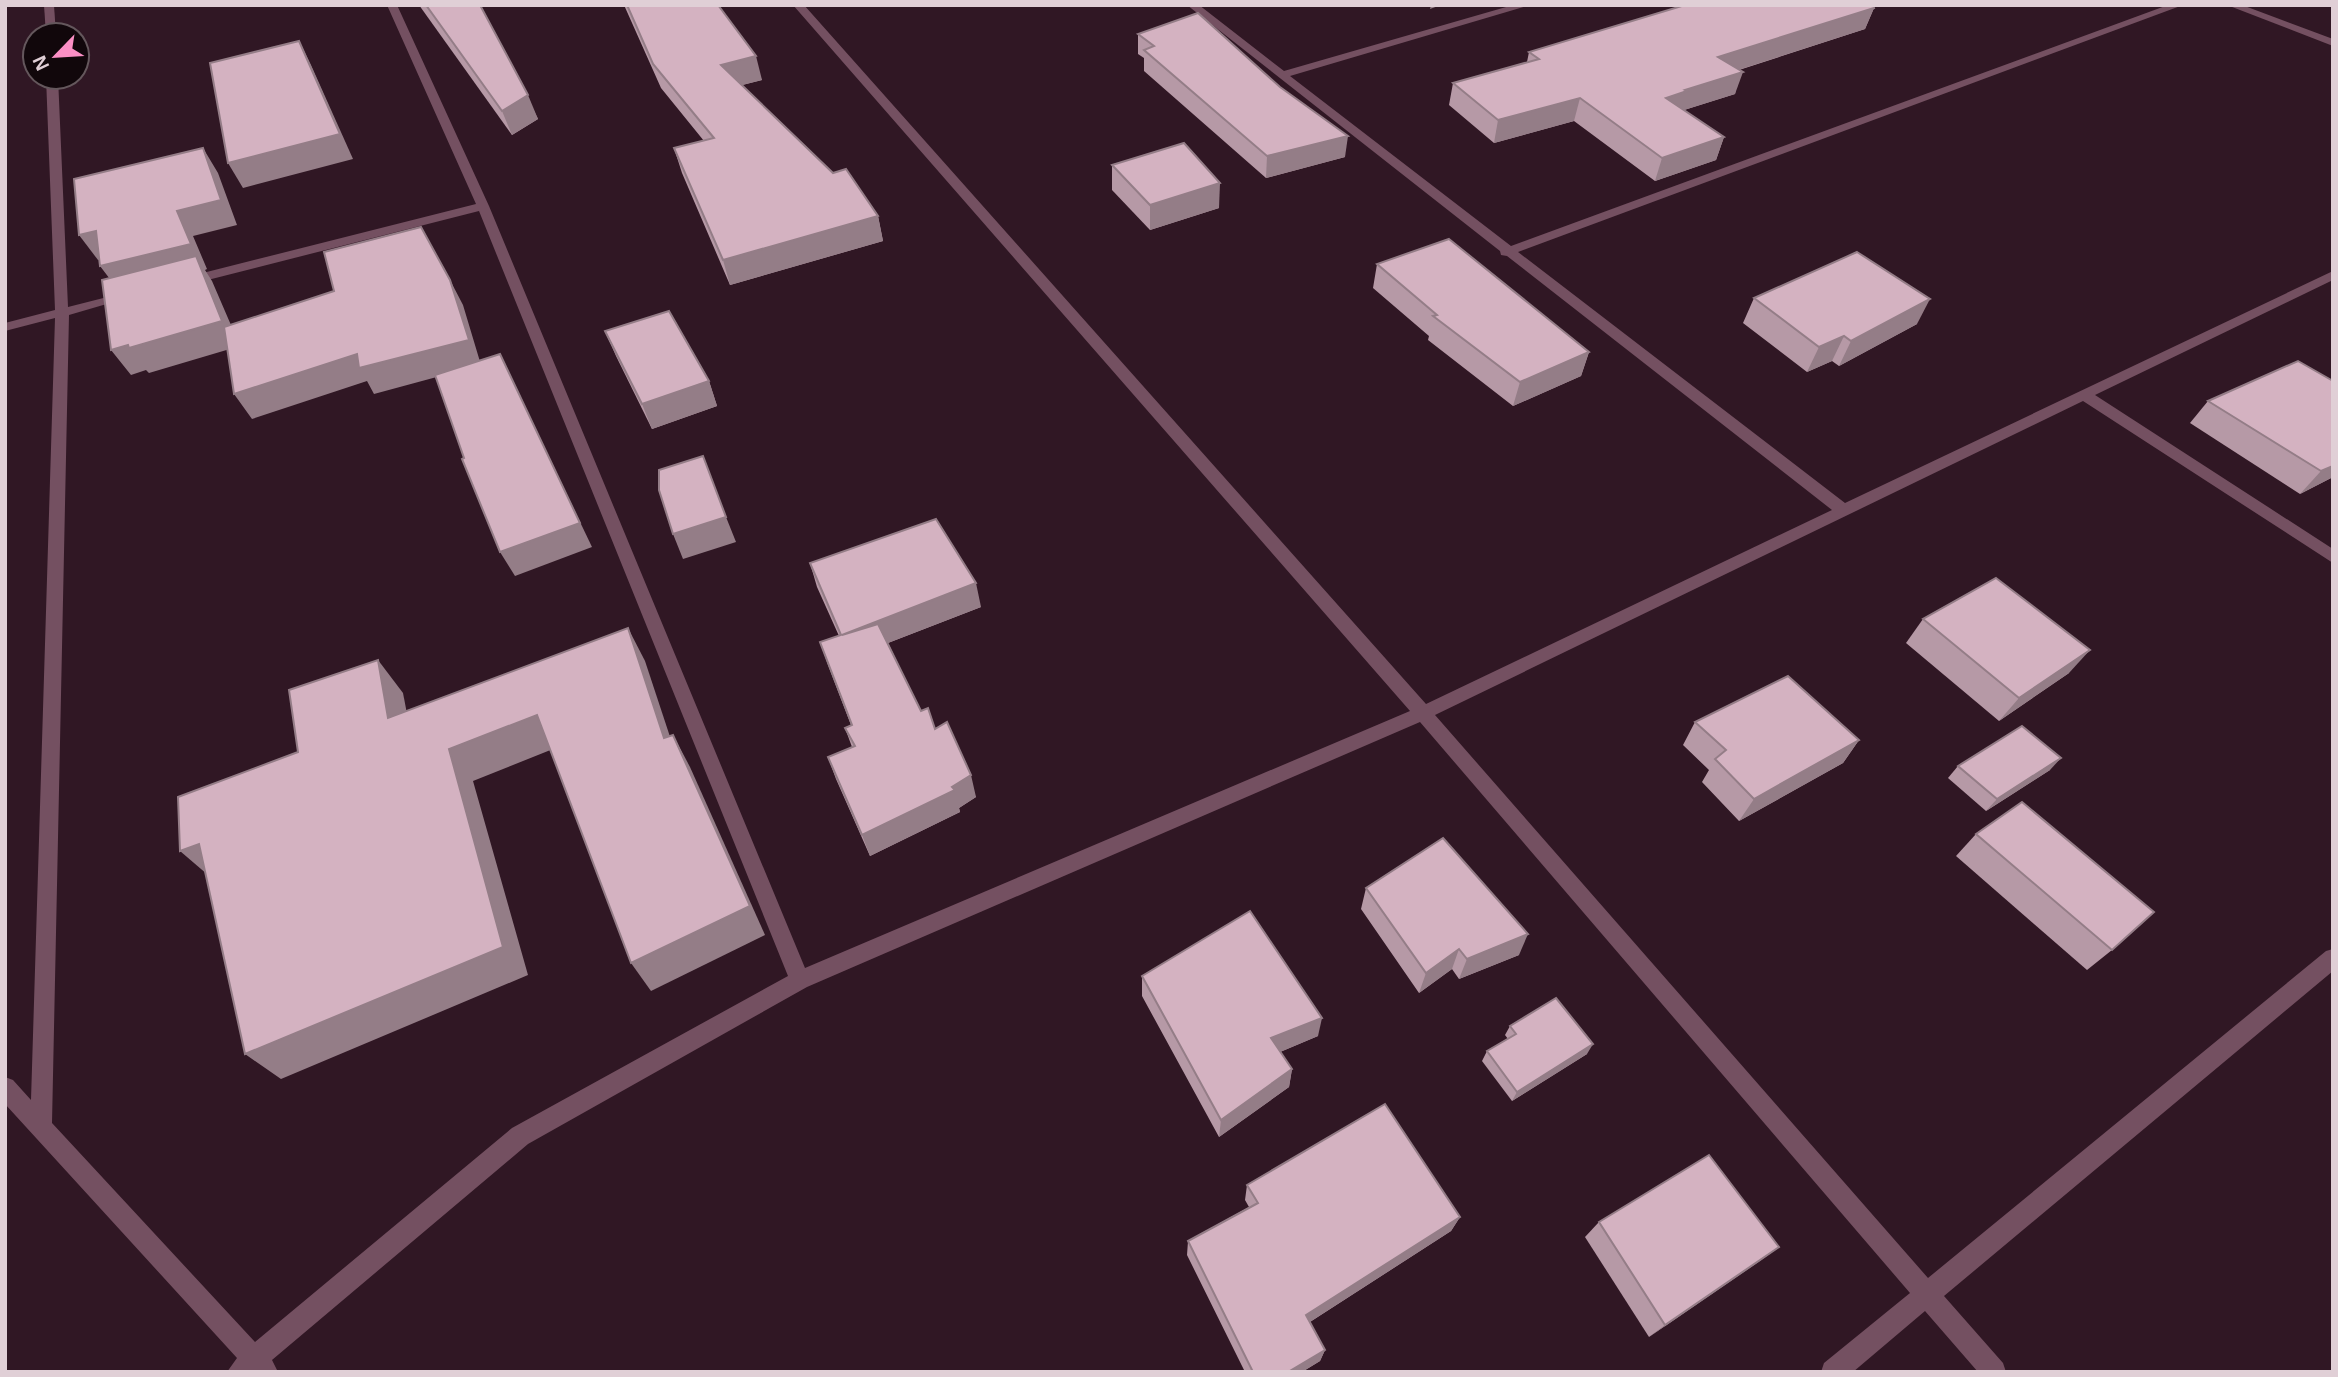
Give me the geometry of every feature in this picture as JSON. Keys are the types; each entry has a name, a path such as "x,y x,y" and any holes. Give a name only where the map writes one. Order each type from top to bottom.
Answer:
{"street":[{"path":"392,5 483,206 800,980"},
{"path":"797,5 1423,713 1994,1372"},
{"path":"1192,5 1506,252 1844,512"},
{"path":"1282,75 1525,5"},
{"path":"1506,252 2178,5"},
{"path":"2232,5 2333,43"},
{"path":"41,1128 62,313 53,91"},
{"path":"180,283 483,206"},
{"path":"5,1088 253,1367 520,1136 800,980 1423,713 2333,275"},
{"path":"5,327 141,293"},
{"path":"2083,394 2333,557"},
{"path":"1833,1372 2333,958"}],"building":[{"path":"426,5 480,5 528,95 502,111"},
{"path":"627,5 718,5 756,56 721,65 833,173 846,169 878,216 723,260 674,148 714,138 653,64"},
{"path":"1685,5 1873,5 1874,8 1718,57 1743,72 1666,98 1724,137 1662,158 1580,98 1498,120 1453,83 1539,59 1529,52"},
{"path":"1198,13 1280,87 1348,136 1267,156 1144,50 1154,46 1138,34"},
{"path":"299,41 340,134 228,163 210,63"},
{"path":"1184,143 1220,183 1150,205 1112,165"},
{"path":"203,148 221,200 177,211 191,244 100,266 96,231 79,235 74,179"},
{"path":"421,227 450,280 469,340 359,368 357,354 234,394 224,327 334,291 324,252"},
{"path":"1449,239 1589,352 1520,382 1433,316 1437,315 1377,264"},
{"path":"1857,252 1930,299 1851,341 1844,336 1819,347 1754,298"},
{"path":"196,256 222,321 129,348 128,345 111,350 102,280"},
{"path":"669,311 709,381 642,404 605,331"},
{"path":"500,354 580,523 500,552 462,459 464,458 435,375"},
{"path":"2298,361 2333,381 2333,466 2321,471 2208,401"},
{"path":"703,456 726,517 673,534 659,490 659,470"},
{"path":"936,519 976,583 842,635 878,624 921,711 928,708 935,729 947,722 971,775 952,787 955,790 862,835 828,757 855,746 845,728 852,725 820,642 841,635 810,563"},
{"path":"1996,578 2090,650 2019,698 1923,619"},
{"path":"628,628 664,738 673,735 750,906 631,963 537,715 449,749 503,947 245,1054 199,844 180,851 178,797 298,752 289,690 378,660 388,718"},
{"path":"1788,676 1859,740 1754,799 1715,759 1726,750 1695,722"},
{"path":"2022,726 2061,758 1997,799 1958,766"},
{"path":"2022,802 2154,912 2112,950 1976,834"},
{"path":"1443,838 1528,934 1467,959 1459,949 1426,973 1366,888"},
{"path":"1250,911 1322,1018 1271,1038 1292,1069 1221,1120 1142,976"},
{"path":"1556,998 1593,1044 1517,1092 1487,1051 1516,1034 1510,1026"},
{"path":"1385,1104 1460,1217 1306,1315 1325,1350 1288,1372 1253,1372 1188,1241 1258,1203 1247,1185"},
{"path":"1709,1155 1779,1247 1665,1325 1599,1222"}]}
